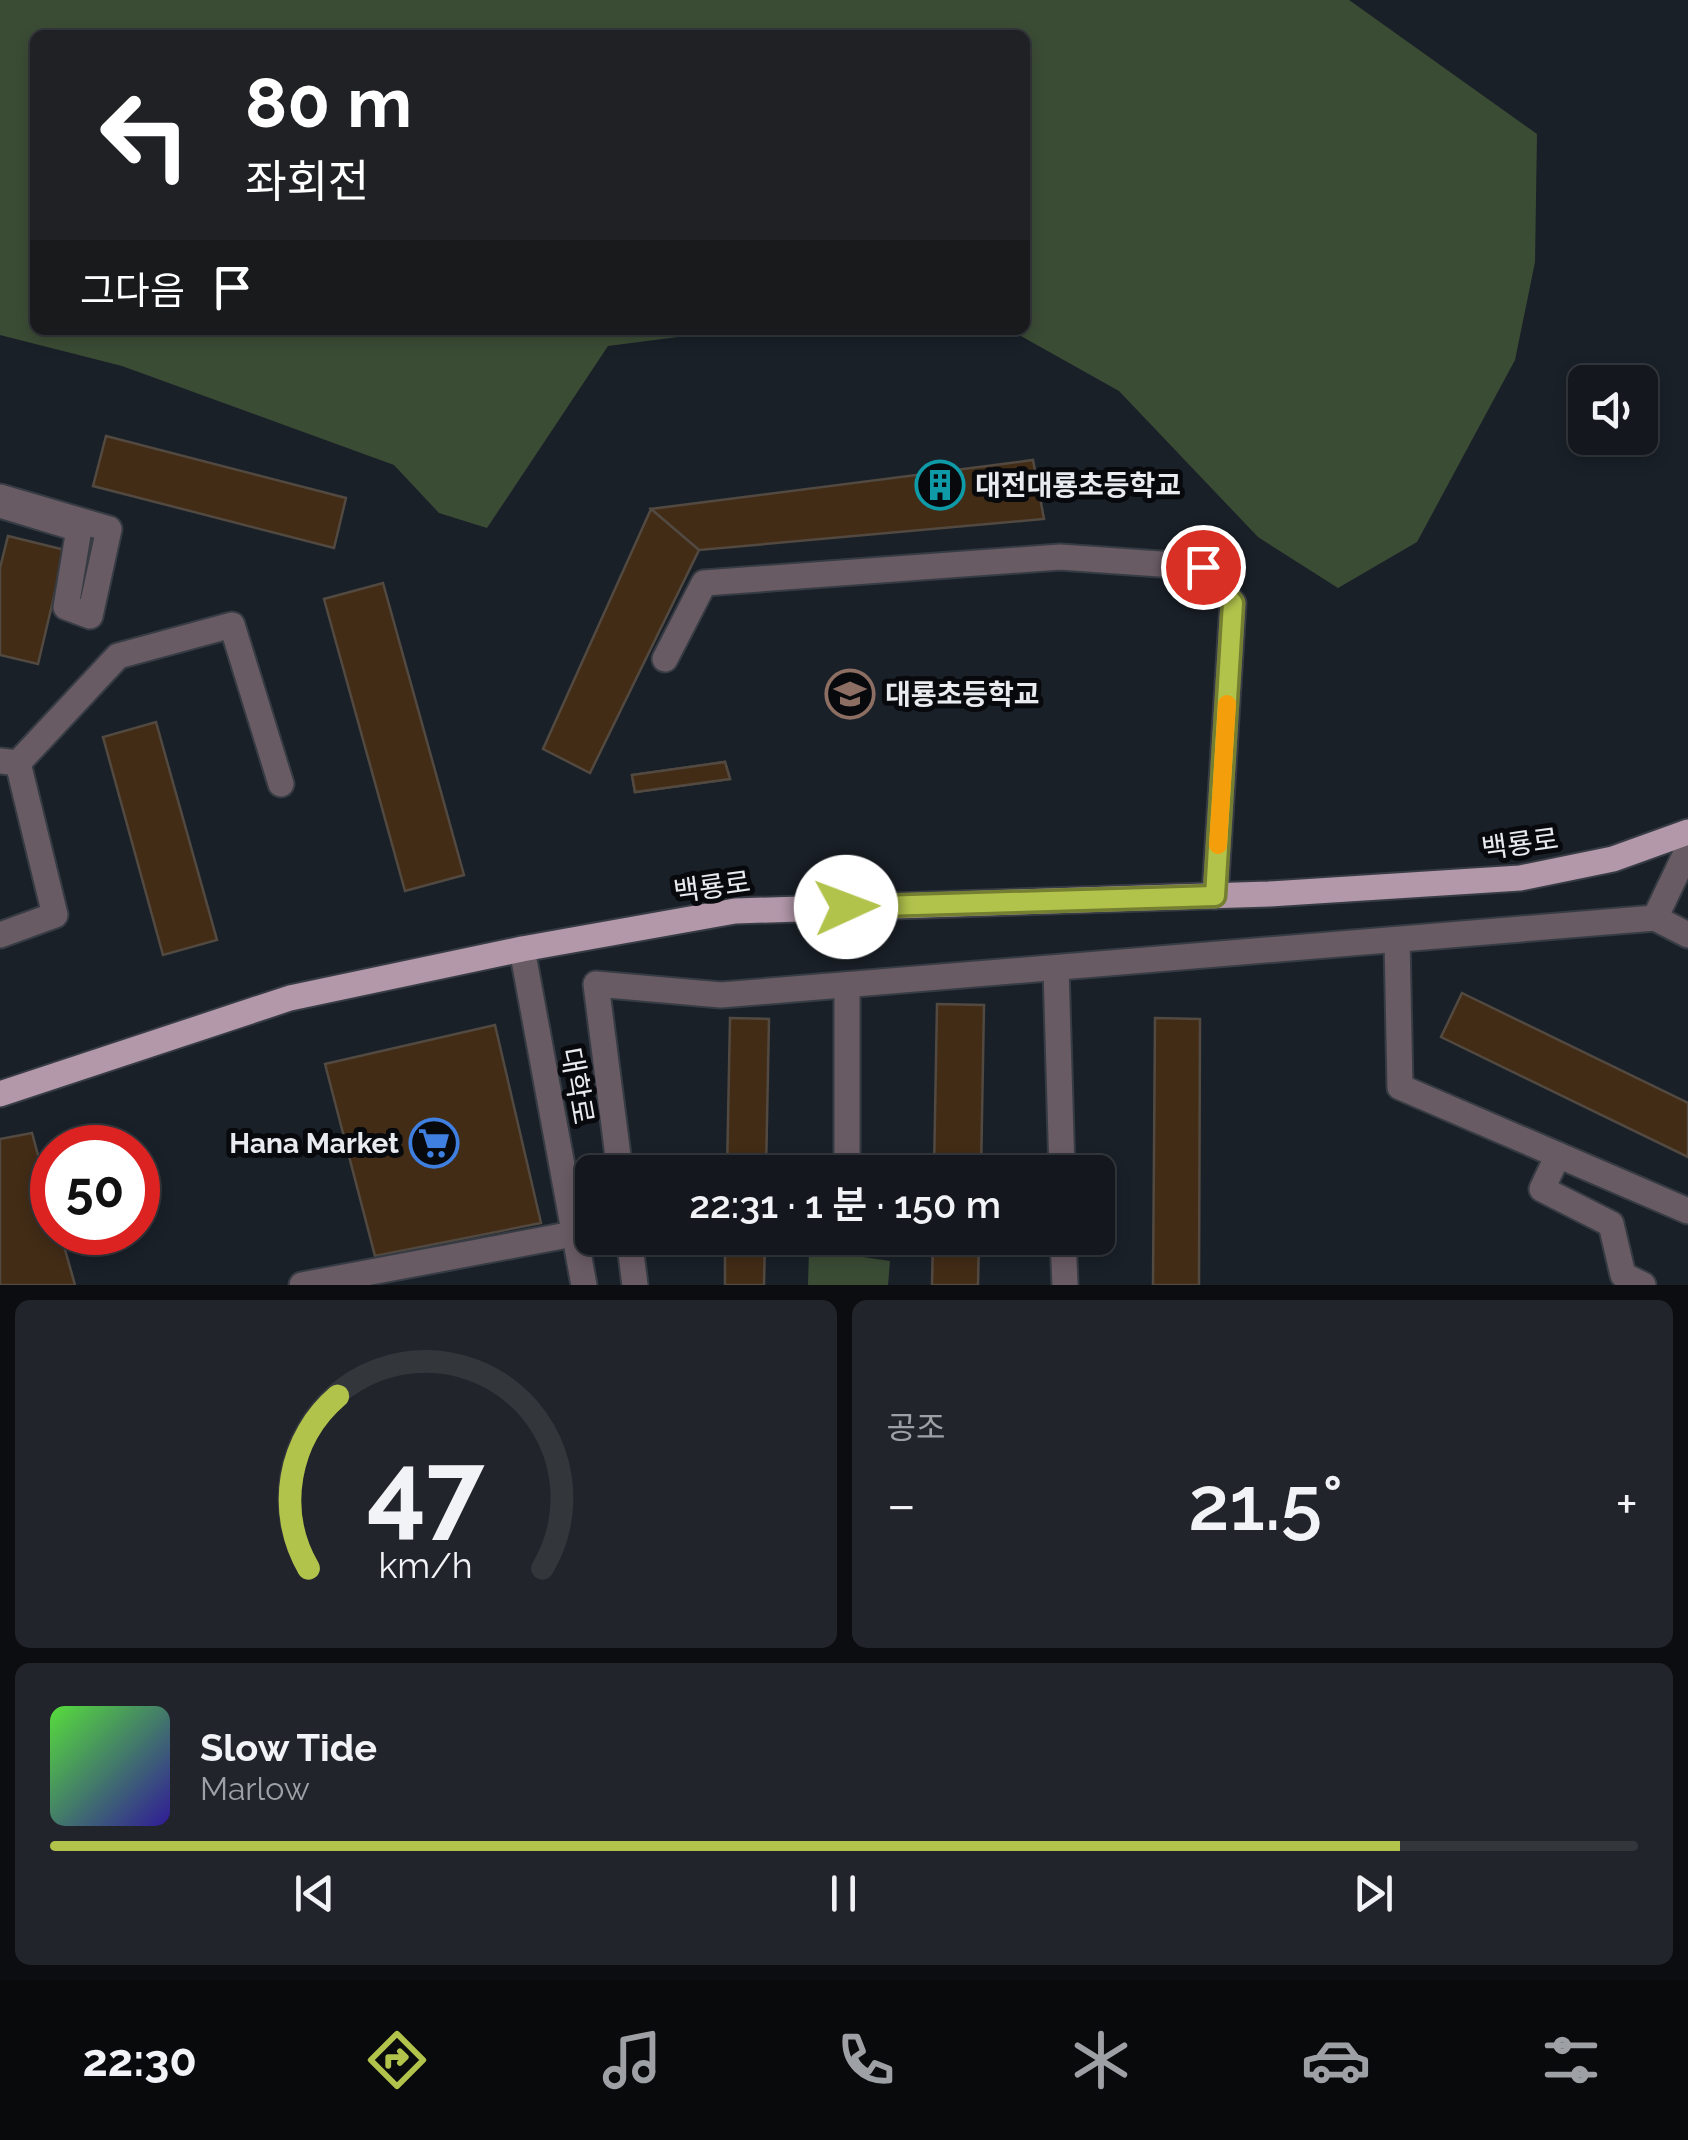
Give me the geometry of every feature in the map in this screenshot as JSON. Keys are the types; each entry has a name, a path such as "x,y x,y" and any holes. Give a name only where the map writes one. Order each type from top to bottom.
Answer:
{"main road":[{"name":"백룡로","path":"0,1094 290,998 522,949 735,911 1215,896 1520,878 1613,858 1688,832"}],"street":[{"path":"0,496 110,530 90,616 66,607 79,529 0,505"},
{"path":"664,659 704,583 1060,557 1203,567 1233,603 1215,896"},
{"path":"0,934 56,915 9,762 118,656 232,625 282,784"},
{"path":"1655,918 1688,848"},
{"path":"618,1155 596,984 721,995 1655,918 1688,934"},
{"path":"1397,940 1400,1086 1688,1211"},
{"name":"대학로","path":"522,949 584,1285"},
{"path":"1056,968 1062,1155"},
{"path":"846,985 848,1155"},
{"path":"1558,1155 1542,1190 1611,1224 1624,1275 1642,1285"},
{"path":"302,1285 574,1234"},
{"path":"631,1255 635,1285"},
{"path":"1064,1255 1065,1285"}],"green space":[{"path":"0,0 1349,0 1537,134 1535,262 1515,360 1417,542 1338,588 1258,537 1119,391 1019,335 1030,335 1030,30 30,30 30,335 693,335 608,346 487,528 439,513 394,465 122,366 0,335"},
{"path":"809,1255 890,1261 888,1285 808,1285"}],"building":[{"path":"106,436 346,498 334,548 93,486"},
{"name":"대전대룡초등학교","path":"1033,460 1044,519 699,550 651,509"},
{"path":"651,509 699,550 590,773 543,749"},
{"path":"8,536 65,550 38,664 0,655 0,568"},
{"path":"383,583 464,875 405,891 324,599"},
{"path":"156,722 217,940 163,955 103,737"},
{"path":"725,762 730,779 635,792 632,775"},
{"path":"725,762 730,779 635,792 632,775"},
{"path":"1462,993 1688,1103 1688,1157 1441,1037"},
{"path":"937,1004 984,1005 981,1155 934,1155"},
{"path":"730,1018 769,1019 766,1155 727,1155"},
{"path":"1155,1018 1200,1019 1199,1285 1153,1285"},
{"name":"Hana Market","path":"495,1025 541,1223 375,1256 325,1064"},
{"path":"30,1133 30,1255 67,1255 75,1285 0,1285 0,1139"},
{"path":"725,1255 765,1255 764,1285 725,1285"},
{"path":"933,1255 979,1255 978,1285 932,1285"}],"slow traffic":[{"path":"1218,845 1227,704"}],"place":[{"name":"대전대룡초등학교","path":"940,485"},
{"name":"대룡초등학교","path":"850,694"},
{"name":"Hana Market","path":"434,1143"}],"route":[{"path":"846,907 1215,896 1233,603 1203,567"}]}
